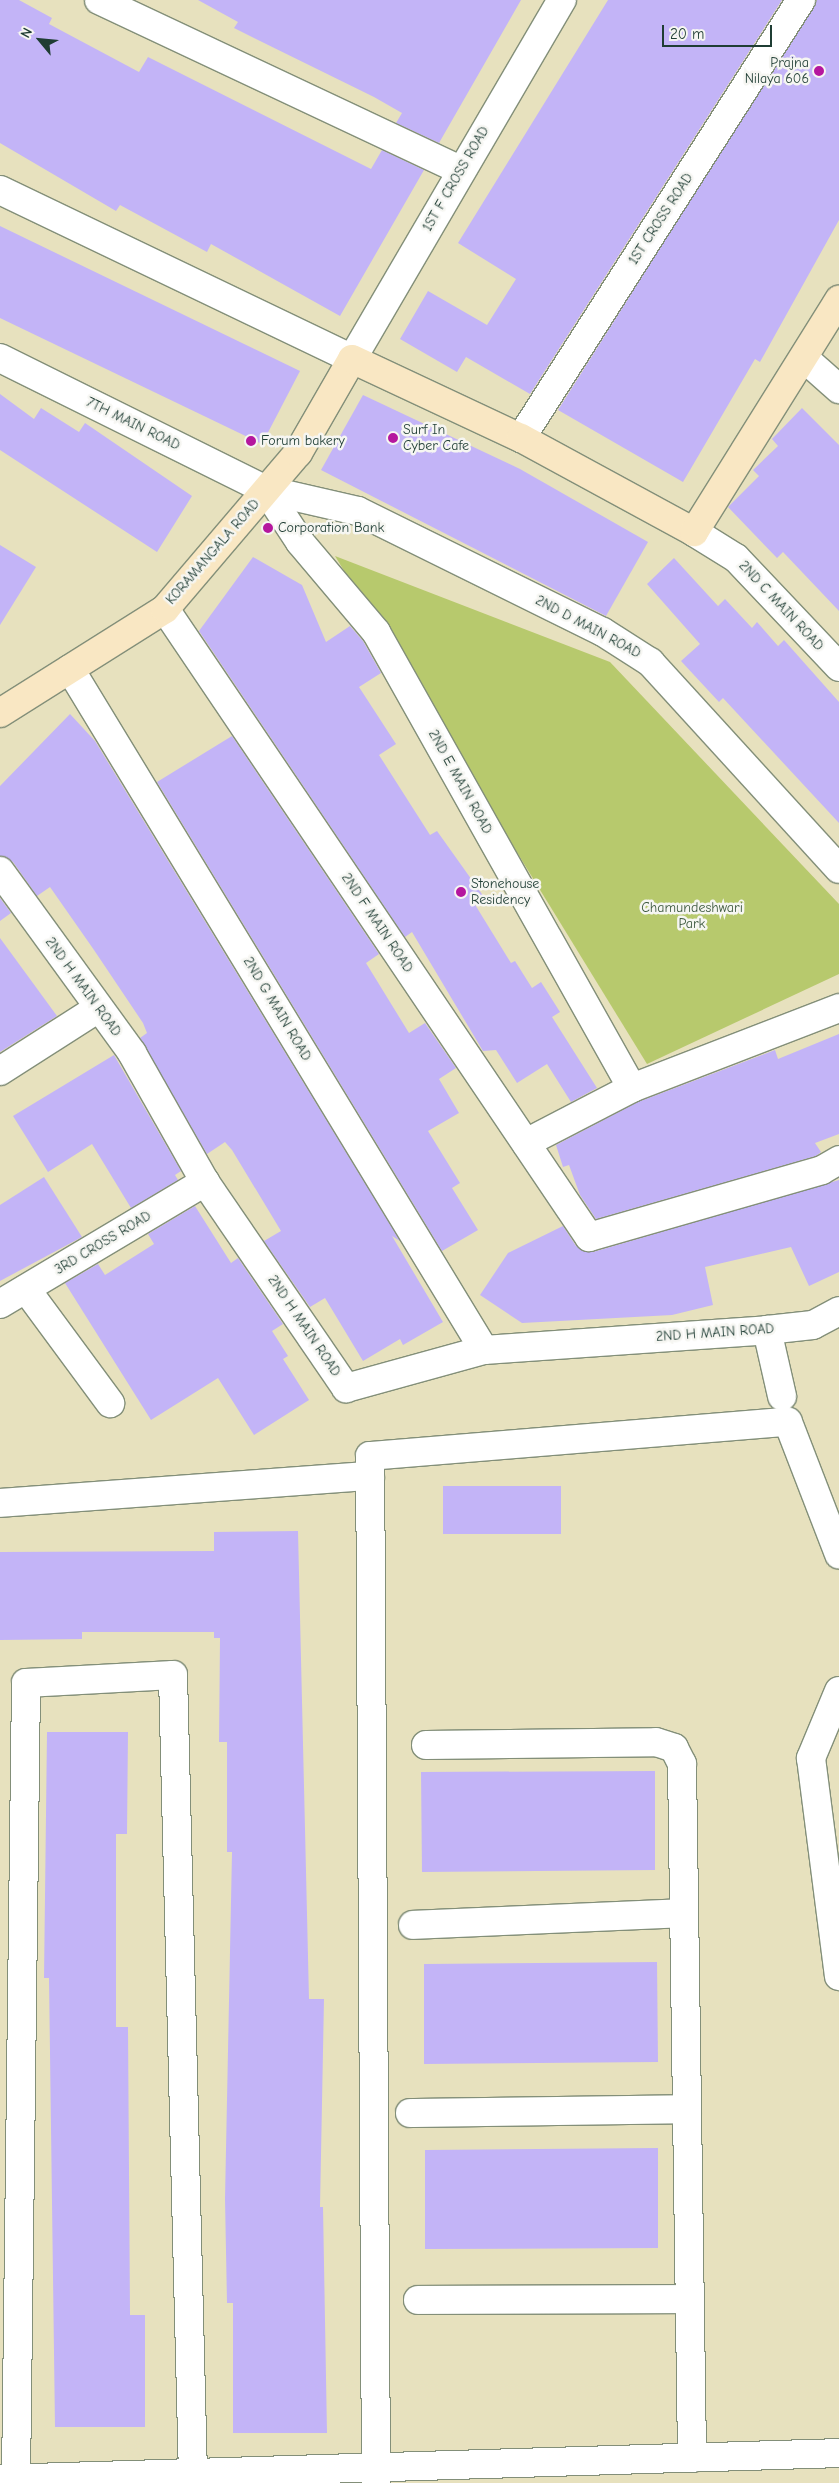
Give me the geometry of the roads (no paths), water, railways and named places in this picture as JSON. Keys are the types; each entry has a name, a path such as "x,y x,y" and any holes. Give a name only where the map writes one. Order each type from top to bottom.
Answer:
{"street":[{"path":"99,0 460,170"},
{"name":"1ST F CROSS ROAD","path":"352,359 460,170 562,0"},
{"name":"1ST CROSS ROAD","path":"521,438 801,0"},
{"path":"0,190 521,438 694,532 839,300"},
{"name":"7TH MAIN ROAD","path":"0,358 266,490"},
{"path":"804,358 839,389"},
{"name":"KORAMANGALA ROAD","path":"0,713 164,609 298,453 352,359"},
{"name":"2ND D MAIN ROAD","path":"266,490 358,511 603,632 650,662 839,869"},
{"name":"2ND E MAIN ROAD","path":"266,490 300,542 376,632 632,1088"},
{"name":"2ND C MAIN ROAD","path":"694,532 736,558 839,668"},
{"name":"2ND F MAIN ROAD","path":"164,609 590,1237 822,1170 839,1160"},
{"name":"2ND G MAIN ROAD","path":"70,669 484,1350"},
{"name":"2ND H MAIN ROAD","path":"0,871 97,1009 132,1052 205,1182 346,1388 484,1350 767,1330 813,1325 839,1311"},
{"path":"526,1143 632,1088 839,1008"},
{"path":"0,1071 97,1009"},
{"name":"3RD CROSS ROAD","path":"0,1304 205,1182"},
{"path":"26,1289 110,1403"},
{"path":"767,1330 782,1396"},
{"path":"376,2475 370,1456 788,1422 839,1554"},
{"path":"0,1503 370,1476"},
{"path":"193,2474 174,1675 26,1683 8,2479 193,2474 376,2475 692,2458 839,2453"},
{"path":"839,1691 810,1758 839,1976"},
{"path":"426,1745 656,1742 674,1748 682,1764 692,2458"},
{"path":"412,1925 684,1913"},
{"path":"410,2113 687,2109"},
{"path":"418,2300 690,2299"}],"place":[{"name":"Prajna Nilaya 606","path":"819,71"},
{"name":"Surf In Cyber Cafe","path":"393,438"},
{"name":"Forum bakery","path":"251,441"},
{"name":"Corporation Bank","path":"268,528"},
{"name":"Stonehouse Residency","path":"461,892"}],"park label":[{"name":"Chamundeshwari Park","path":"692,916"}]}
